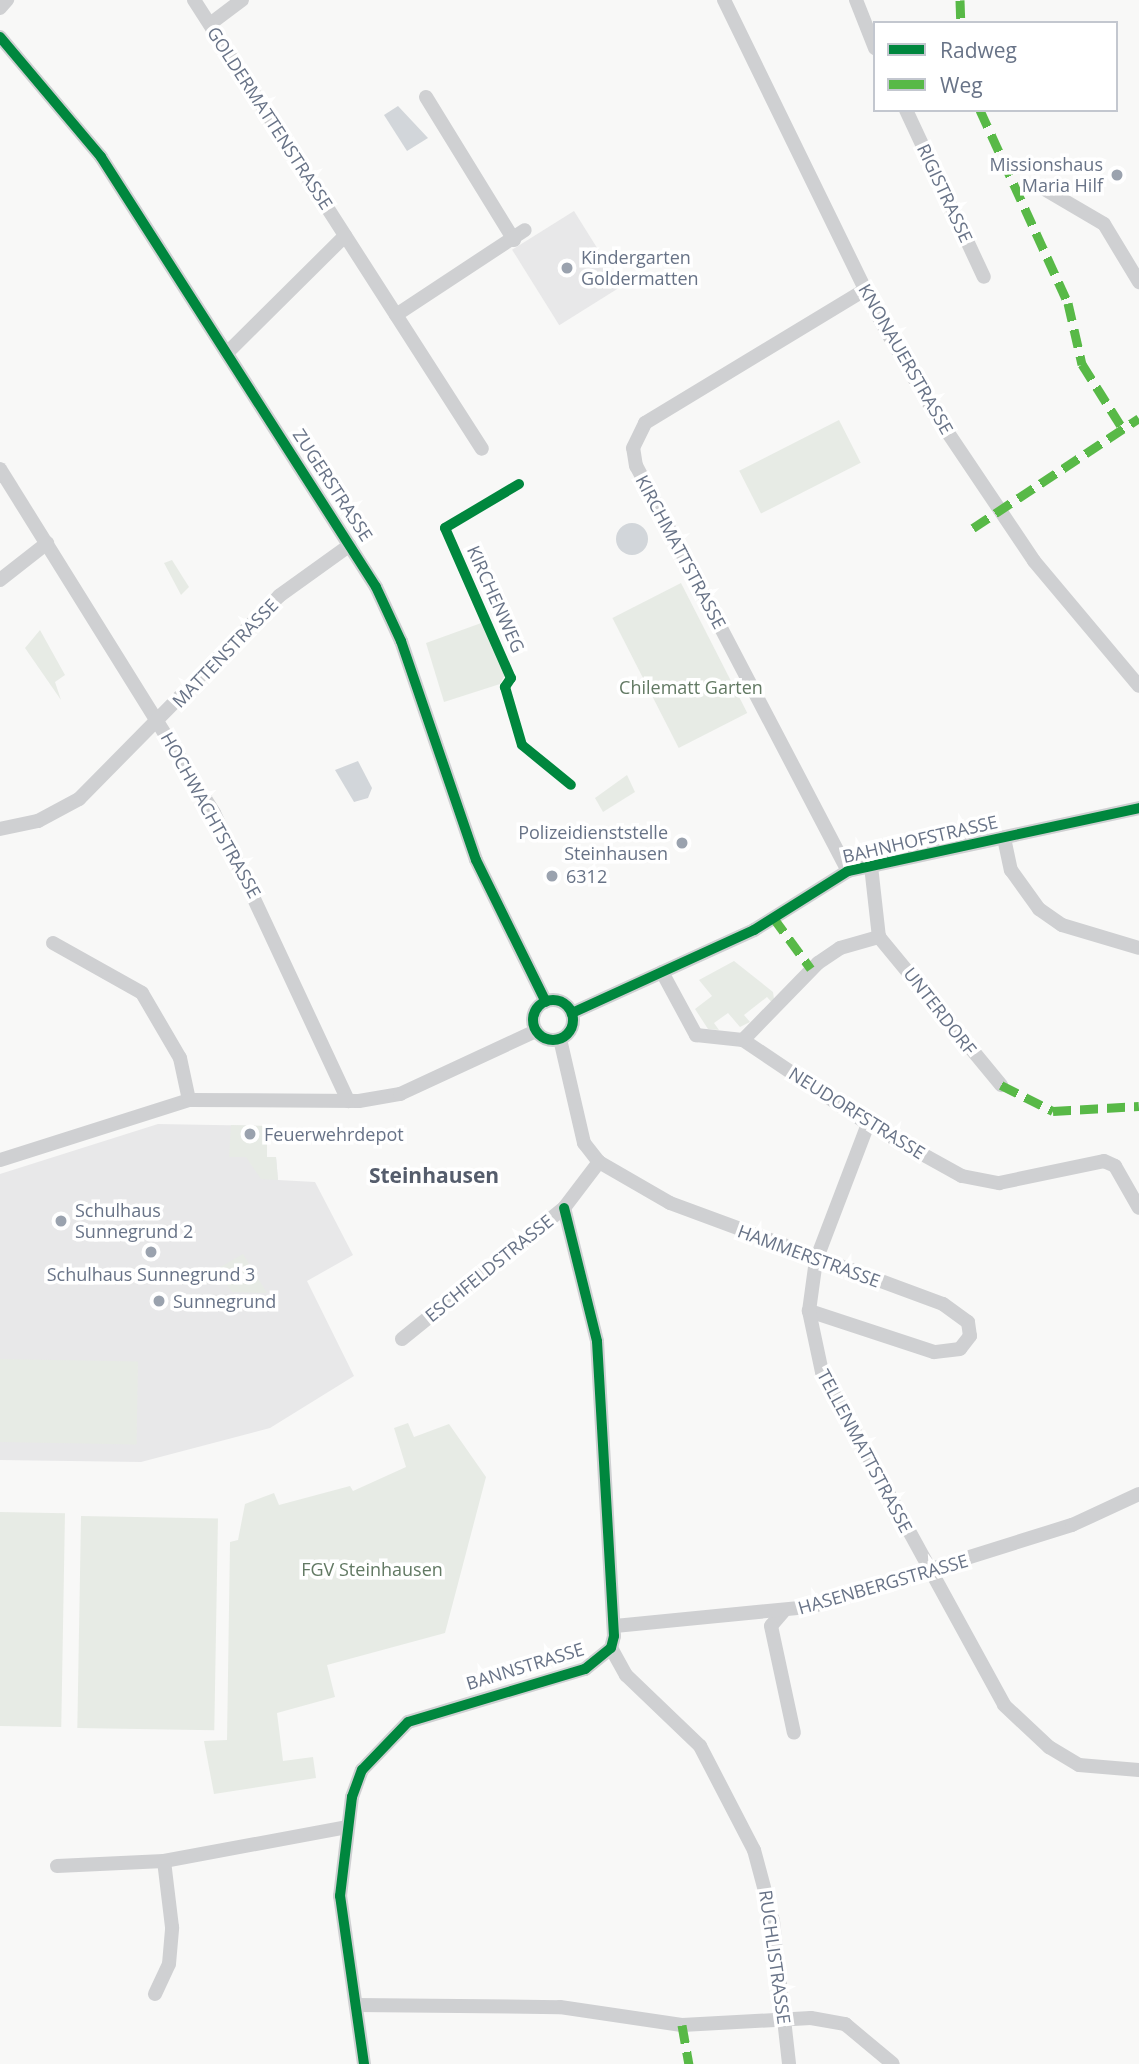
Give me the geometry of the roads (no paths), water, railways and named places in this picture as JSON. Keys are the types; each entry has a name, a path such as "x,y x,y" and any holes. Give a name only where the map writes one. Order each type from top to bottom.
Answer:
{"street":[{"path":"0,8 7,0"},
{"name":"GOLDERMATTENSTRASSE","path":"194,0 482,449"},
{"path":"210,24 242,0"},
{"name":"KNONAUERSTRASSE","path":"724,0 865,290 992,502 1139,685"},
{"path":"856,0 873,43"},
{"name":"ZUGERSTRASSE","path":"0,37 74,119 228,352 350,545 401,641 460,821 546,1002"},
{"path":"396,315 519,235 426,97"},
{"name":"RIGISTRASSE","path":"907,112 984,277"},
{"path":"1046,190 1104,224 1139,282"},
{"path":"228,352 345,236"},
{"name":"KIRCHMATTSTRASSE","path":"848,871 636,466 633,448 645,422 865,290"},
{"name":"HOCHWACHTSTRASSE","path":"0,469 159,722 253,887 348,1101"},
{"path":"0,580 47,543"},
{"name":"MATTENSTRASSE","path":"0,829 38,821 79,799 159,722 279,597 350,545"},
{"name":"BAHNHOFSTRASSE","path":"572,1013 754,930 848,871 1139,808"},
{"path":"1004,838 1011,870 1039,909 1062,925 1139,948"},
{"path":"743,1040 778,1010 811,968 840,948 879,937 871,866"},
{"name":"UNTERDORF","path":"879,937 1001,1085"},
{"path":"53,943 142,993 180,1058 188,1100"},
{"name":"NEUDORFSTRASSE","path":"662,972 696,1035 743,1040 868,1124 986,1183 1092,1161 1115,1166 1139,1208"},
{"path":"536,1031 535,1011 546,1002 563,1003 572,1013 572,1027 561,1039"},
{"path":"0,1160 188,1100 379,1099 435,1082 536,1031 561,1039"},
{"path":"561,1039 584,1143 598,1162"},
{"name":"TELLENMATTSTRASSE","path":"868,1124 816,1261 809,1311 822,1372 930,1573 1019,1722 1079,1765 1139,1770"},
{"name":"ESCHFELDSTRASSE","path":"402,1339 564,1209 598,1162"},
{"name":"HAMMERSTRASSE","path":"598,1162 670,1203 816,1261 943,1304 968,1322 970,1336 960,1349 933,1352 809,1311"},
{"path":"564,1209 597,1341 615,1626 611,1648"},
{"name":"HASENBERGSTRASSE","path":"615,1626 751,1611 783,1612 930,1573 1072,1525 1139,1494"},
{"path":"783,1612 771,1626 794,1733"},
{"name":"BANNSTRASSE","path":"364,2064 340,1896 348,1827 362,1770 401,1727 585,1669 611,1648"},
{"name":"RUCHLISTRASSE","path":"611,1648 626,1675 700,1746 754,1850 773,1922 789,2064"},
{"path":"57,1866 164,1861 348,1827"},
{"path":"155,1994 169,1964 172,1927 164,1861"},
{"path":"356,2005 560,2007 682,2025 783,2017 845,2024 893,2064"}],"place":[{"name":"Missionshaus Maria Hilf","path":"1117,175"},
{"name":"Kindergarten Goldermatten","path":"567,268"},
{"name":"Polizeidienststelle Steinhausen","path":"682,843"},
{"name":"6312","path":"552,876"},
{"name":"Feuerwehrdepot","path":"250,1134"},
{"name":"Schulhaus Sunnegrund 2","path":"61,1221"},
{"name":"Schulhaus Sunnegrund 3","path":"151,1252"},
{"name":"Sunnegrund","path":"159,1301"}],"district":[{"name":"Steinhausen","path":"434,1175"}],"park label":[{"name":"Chilematt Garten","path":"691,687"},
{"name":"FGV Steinhausen","path":"372,1569"}]}
